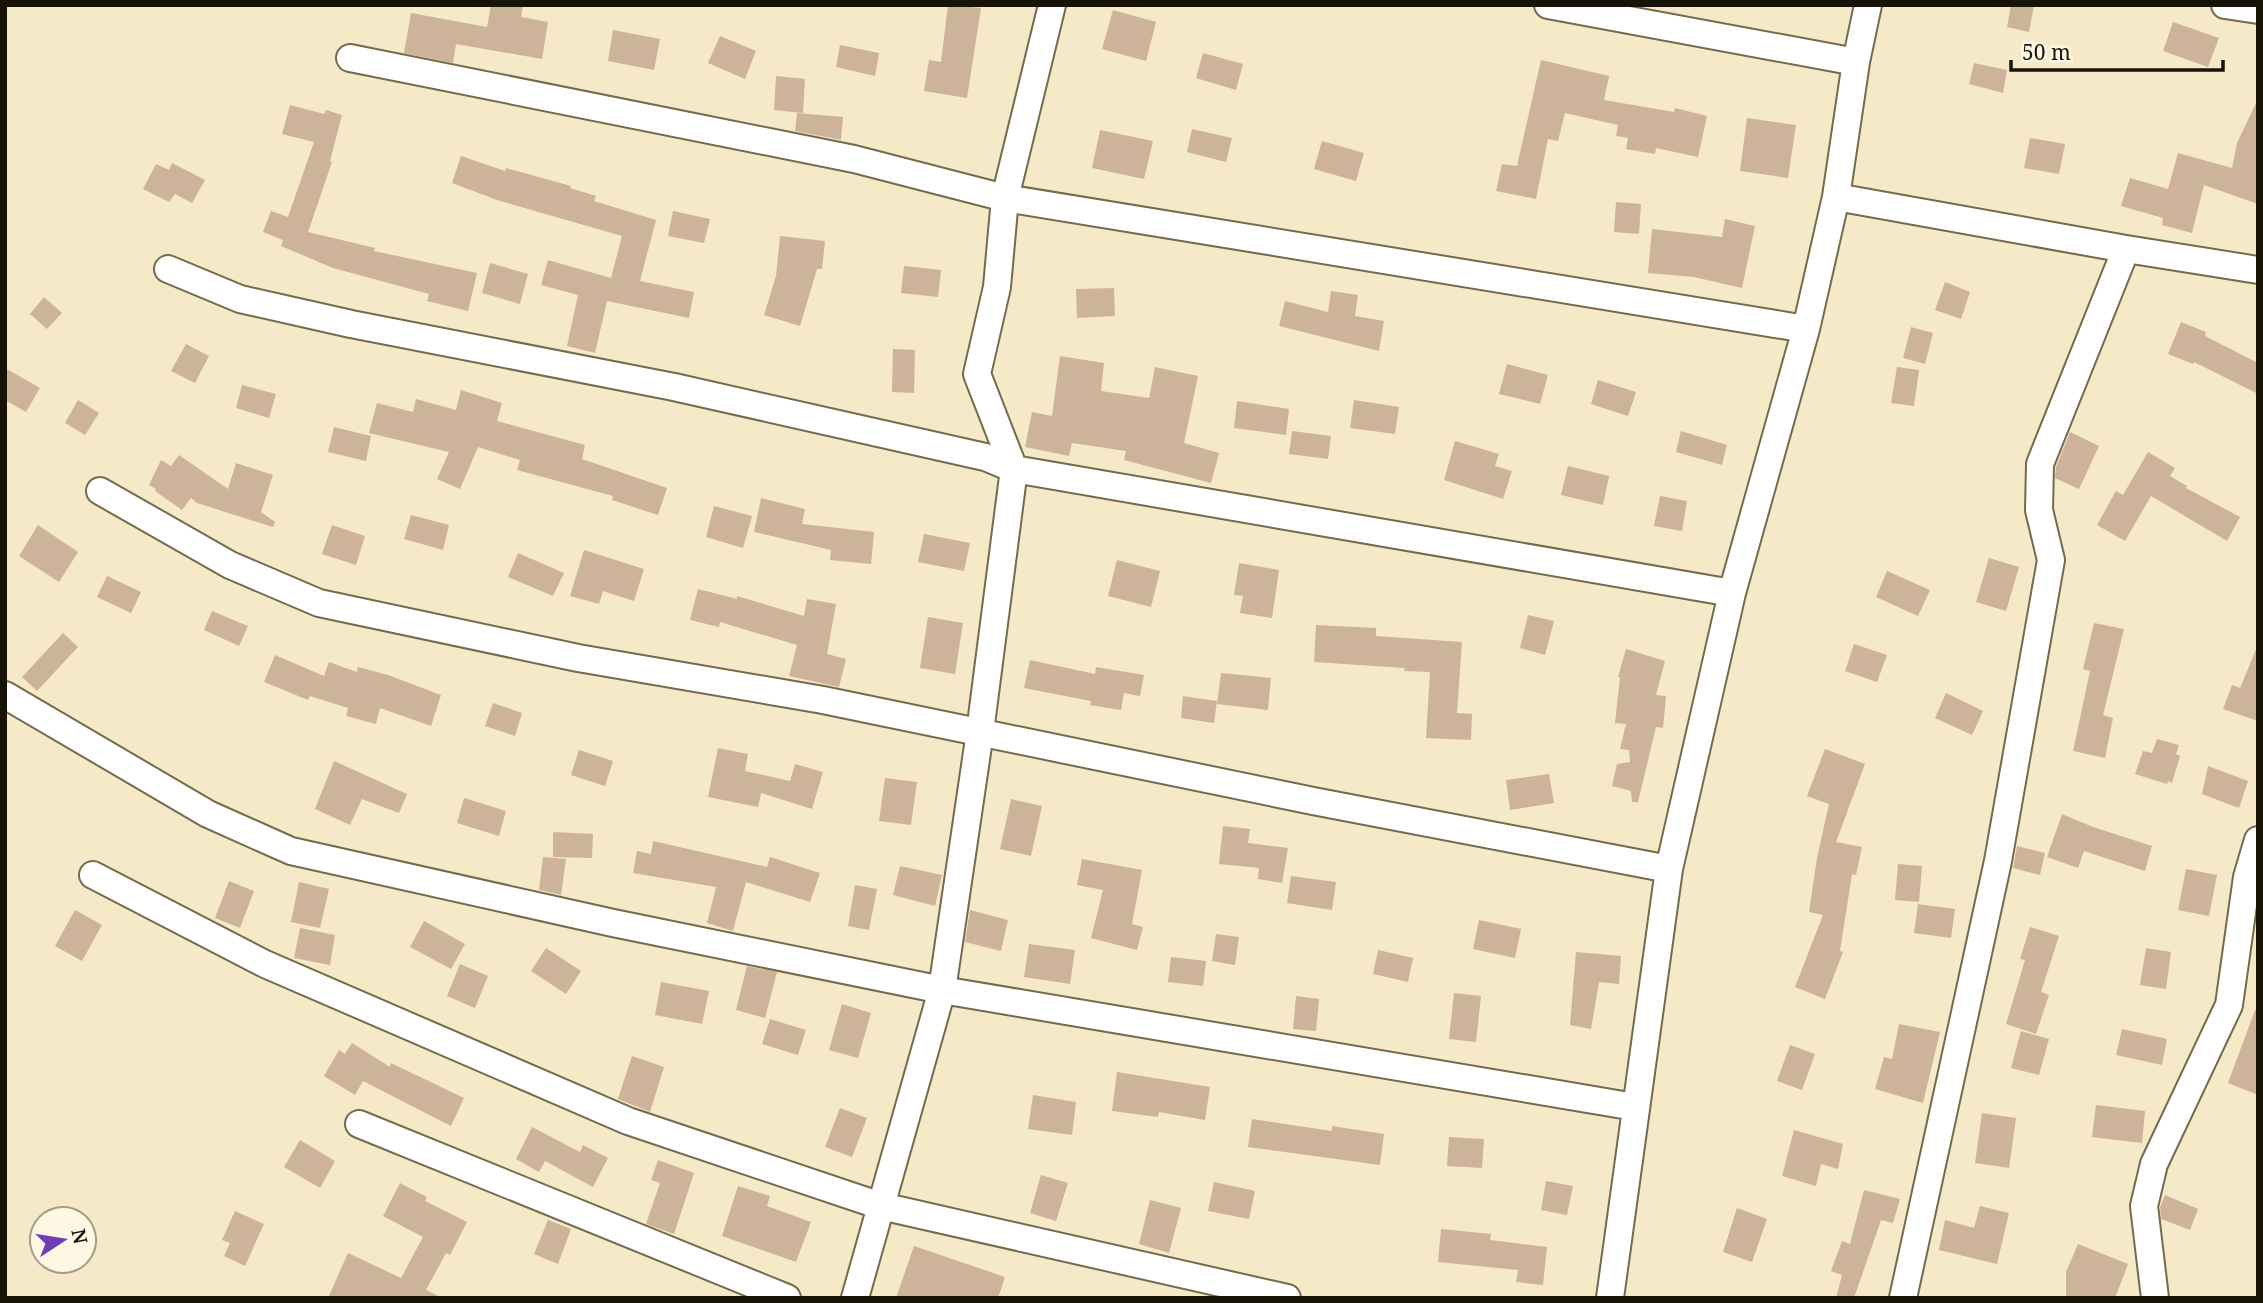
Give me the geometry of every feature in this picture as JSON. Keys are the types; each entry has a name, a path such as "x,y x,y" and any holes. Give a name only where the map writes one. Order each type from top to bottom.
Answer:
{"street":[{"path":"855,1298 942,989 980,732 1014,469 977,374 997,286 1005,198 1052,5"},
{"path":"1548,5 1856,62"},
{"path":"1609,1298 1669,869 1732,593 1806,329 1836,197 1856,62 1868,5"},
{"path":"2225,5 2258,10"},
{"path":"350,58 853,159 1005,198 1806,329"},
{"path":"1836,197 2258,270"},
{"path":"1903,1298 1998,861 2051,560 2039,510 2040,464 2126,249"},
{"path":"168,270 240,299 351,324 674,387 985,457 1014,469 1732,593"},
{"path":"100,491 230,565 319,603 578,658 823,700 1313,801 1669,869"},
{"path":"5,695 208,814 291,851 613,923 942,989 1635,1107"},
{"path":"2155,1298 2144,1206 2154,1164 2229,1005 2248,877 2258,840"},
{"path":"93,875 265,964 615,1116 881,1206 1287,1298"},
{"path":"359,1125 787,1298"}],"building":[{"path":"491,5 523,5 521,17 548,22 542,59 456,44 453,63 404,53 411,13 487,27"},
{"path":"948,5 981,8 967,98 924,91 929,60 941,62"},
{"path":"2011,5 2034,5 2029,32 2007,27"},
{"path":"1113,10 1156,22 1146,61 1102,49"},
{"path":"2173,22 2219,38 2208,67 2163,51"},
{"path":"613,30 660,39 654,70 608,61"},
{"path":"720,36 756,51 745,79 708,63"},
{"path":"840,45 879,53 875,76 836,67"},
{"path":"1203,53 1243,64 1236,90 1196,78"},
{"path":"1541,60 1609,76 1604,100 1674,112 1675,108 1707,116 1698,157 1656,148 1655,154 1626,149 1628,138 1616,136 1618,125 1565,113 1558,141 1548,139 1536,199 1496,191 1502,164 1517,166"},
{"path":"1974,63 2007,70 2003,93 1969,84"},
{"path":"776,76 805,79 803,113 774,110"},
{"path":"2258,99 2258,204 2204,185 2192,233 2162,225 2163,218 2121,206 2130,178 2168,189 2178,153 2232,168 2237,143"},
{"path":"290,105 324,114 326,110 342,115 330,161 332,162 308,232 375,248 374,251 477,273 468,311 427,301 429,294 333,268 281,246 283,240 263,232 271,211 288,217 314,142 282,134"},
{"path":"797,113 843,117 841,140 795,131"},
{"path":"1747,118 1796,125 1788,178 1740,171"},
{"path":"1192,129 1232,138 1226,162 1187,152"},
{"path":"1100,130 1153,141 1144,179 1092,168"},
{"path":"2030,138 2065,144 2059,174 2024,168"},
{"path":"1322,141 1364,153 1356,181 1314,169"},
{"path":"461,156 505,171 506,168 571,186 570,188 596,196 594,201 656,220 640,281 694,292 689,318 607,301 595,353 567,346 578,295 541,285 548,260 611,278 622,236 497,200 452,183"},
{"path":"172,163 205,180 192,203 175,194 169,202 143,189 156,164 169,170"},
{"path":"1616,202 1641,204 1639,234 1614,232"},
{"path":"673,211 710,219 704,243 668,236"},
{"path":"1725,219 1755,226 1742,288 1694,277 1648,273 1652,229 1722,237"},
{"path":"780,236 825,241 822,269 817,269 800,326 764,315 776,276"},
{"path":"490,263 528,274 520,304 482,293"},
{"path":"904,266 941,270 938,297 901,293"},
{"path":"1945,282 1970,292 1961,319 1935,310"},
{"path":"1114,288 1115,316 1077,318 1076,289"},
{"path":"1331,291 1358,295 1355,316 1384,321 1379,351 1279,326 1285,301 1328,312"},
{"path":"44,297 62,313 47,329 30,314"},
{"path":"2181,322 2206,332 2205,336 2258,363 2258,394 2194,362 2193,364 2168,354"},
{"path":"1911,327 1933,333 1925,364 1903,358"},
{"path":"186,344 209,356 195,383 171,371"},
{"path":"893,349 915,350 914,393 892,392"},
{"path":"1060,356 1104,363 1101,391 1149,398 1155,367 1198,376 1184,443 1219,453 1211,483 1124,460 1126,451 1072,443 1069,456 1025,447 1032,412 1052,416"},
{"path":"1507,364 1548,375 1540,404 1499,394"},
{"path":"1897,367 1919,370 1914,406 1891,403"},
{"path":"5,368 40,388 26,412 5,400"},
{"path":"1598,380 1636,392 1628,416 1591,404"},
{"path":"242,385 276,394 269,418 236,408"},
{"path":"461,390 502,403 497,421 585,445 582,459 667,488 658,515 612,500 613,496 517,470 520,460 478,447 460,489 437,479 449,452 369,433 377,403 413,412 416,399 456,410"},
{"path":"78,400 99,413 85,435 65,423"},
{"path":"1354,400 1399,407 1395,434 1350,428"},
{"path":"1237,401 1289,409 1286,435 1234,428"},
{"path":"334,427 371,436 366,461 328,452"},
{"path":"1292,431 1331,436 1328,459 1289,454"},
{"path":"1681,431 1727,445 1722,465 1676,452"},
{"path":"2070,432 2099,446 2079,489 2055,478 2056,467"},
{"path":"1455,441 1499,454 1495,466 1512,471 1503,499 1444,480"},
{"path":"2148,452 2175,468 2170,476 2187,486 2186,488 2240,517 2227,541 2151,496 2125,541 2097,525 2116,491 2123,495"},
{"path":"179,455 228,489 236,463 273,475 261,512 275,522 273,527 197,503 191,498 182,510 155,491 156,489 149,485 161,460 171,466"},
{"path":"1568,466 1609,476 1603,505 1561,495"},
{"path":"1660,496 1687,501 1682,531 1654,526"},
{"path":"761,498 805,509 802,524 874,532 871,564 830,560 831,550 754,532"},
{"path":"714,506 752,516 743,548 706,537"},
{"path":"411,515 449,525 443,550 404,539"},
{"path":"38,525 78,552 59,582 19,556"},
{"path":"332,525 365,536 356,565 322,554"},
{"path":"924,534 970,543 964,571 918,562"},
{"path":"584,550 644,569 634,601 603,591 599,604 570,596"},
{"path":"518,553 564,573 553,596 508,577"},
{"path":"1989,558 2019,567 2006,611 1976,602"},
{"path":"1117,560 1160,571 1151,607 1108,596"},
{"path":"1239,563 1279,570 1272,618 1240,613 1243,596 1234,595"},
{"path":"1887,571 1930,590 1918,616 1876,597"},
{"path":"107,576 141,592 131,613 97,597"},
{"path":"698,589 737,599 737,596 804,616 807,599 836,604 827,654 846,659 839,687 789,676 797,645 720,622 719,627 690,620"},
{"path":"212,611 248,626 239,646 204,630"},
{"path":"1528,615 1554,621 1545,655 1520,648"},
{"path":"928,617 963,623 955,674 920,668"},
{"path":"2094,623 2124,629 2103,715 2113,718 2105,758 2073,751 2090,671 2083,669"},
{"path":"1316,625 1376,628 1376,636 1462,642 1457,713 1472,714 1471,740 1426,738 1430,672 1314,662"},
{"path":"63,633 78,647 37,691 22,677"},
{"path":"1854,644 1887,655 1877,682 1845,671"},
{"path":"2257,647 2258,721 2223,709 2232,685 2240,688"},
{"path":"1626,649 1665,661 1656,695 1666,696 1663,728 1656,727 1638,802 1632,802 1631,791 1612,786 1617,764 1630,762 1629,750 1620,749 1626,724 1615,723 1618,677"},
{"path":"275,655 324,676 329,662 357,672 358,667 388,675 441,695 431,726 380,708 376,724 346,716 348,708 310,696 308,700 264,682"},
{"path":"1030,660 1095,674 1096,667 1144,675 1140,696 1124,693 1121,710 1090,705 1091,701 1024,688"},
{"path":"1221,673 1271,678 1268,710 1217,704"},
{"path":"1946,693 1983,711 1972,735 1935,718"},
{"path":"1183,696 1217,701 1214,723 1181,718"},
{"path":"493,703 522,713 515,736 485,726"},
{"path":"2157,739 2179,745 2176,754 2180,756 2172,783 2168,781 2167,784 2135,774 2143,751 2152,753"},
{"path":"718,748 748,754 745,771 790,781 795,764 823,772 812,809 761,793 758,807 708,797"},
{"path":"1825,749 1865,764 1836,842 1862,847 1856,875 1852,874 1840,951 1843,952 1825,999 1795,987 1823,915 1809,912 1829,804 1807,796"},
{"path":"579,750 613,761 605,786 571,775"},
{"path":"334,761 407,794 399,813 362,799 350,825 315,809"},
{"path":"2208,766 2248,781 2239,808 2202,794"},
{"path":"1549,774 1554,803 1510,810 1506,780"},
{"path":"885,778 917,782 911,825 879,821"},
{"path":"464,798 506,811 499,836 457,823"},
{"path":"1011,799 1042,806 1031,856 1000,849"},
{"path":"2062,814 2152,846 2145,871 2084,851 2078,868 2047,857"},
{"path":"1223,826 1250,829 1248,843 1288,848 1282,883 1258,879 1259,868 1219,864"},
{"path":"553,832 593,834 592,858 553,857"},
{"path":"653,841 767,867 770,857 820,873 810,902 746,882 733,931 707,923 716,887 633,873 637,851 651,854"},
{"path":"2017,846 2045,853 2040,875 2013,868"},
{"path":"543,857 566,859 561,895 539,890"},
{"path":"1082,859 1142,870 1132,924 1143,927 1137,950 1091,938 1103,890 1077,885"},
{"path":"1898,864 1922,866 1919,902 1895,900"},
{"path":"900,866 942,875 935,906 893,895"},
{"path":"2186,869 2217,875 2209,916 2178,910"},
{"path":"1291,876 1336,882 1332,910 1287,903"},
{"path":"229,881 254,891 240,928 215,918"},
{"path":"299,882 329,889 320,928 291,922"},
{"path":"855,885 877,889 869,930 848,926"},
{"path":"1918,904 1955,909 1951,938 1914,933"},
{"path":"75,910 102,925 82,961 55,946"},
{"path":"970,910 1008,920 1001,951 965,942"},
{"path":"1479,920 1521,929 1515,958 1473,949"},
{"path":"424,921 465,944 451,969 410,947"},
{"path":"2030,927 2059,936 2041,992 2049,995 2036,1034 2006,1024 2025,960 2020,959"},
{"path":"300,928 335,935 330,965 294,958"},
{"path":"1216,934 1239,937 1235,965 1212,961"},
{"path":"1029,944 1075,950 1070,984 1024,977"},
{"path":"546,948 581,971 566,994 531,971"},
{"path":"2146,948 2171,952 2166,989 2140,985"},
{"path":"1378,950 1413,958 1408,982 1373,974"},
{"path":"1576,952 1621,956 1619,984 1599,982 1591,1029 1570,1025"},
{"path":"1171,957 1206,961 1203,986 1168,982"},
{"path":"460,964 488,976 475,1008 447,996"},
{"path":"747,966 777,972 765,1018 736,1010"},
{"path":"661,982 709,991 702,1024 655,1015"},
{"path":"1454,993 1481,996 1476,1042 1449,1039"},
{"path":"1296,996 1319,999 1316,1031 1293,1029"},
{"path":"842,1004 871,1013 858,1058 829,1050"},
{"path":"2255,1010 2258,1010 2258,1095 2228,1083"},
{"path":"770,1019 806,1030 798,1055 762,1044"},
{"path":"1899,1024 1940,1032 1923,1103 1875,1089 1884,1057 1892,1059"},
{"path":"2122,1029 2167,1039 2162,1065 2116,1055"},
{"path":"2021,1031 2049,1039 2039,1075 2011,1068"},
{"path":"352,1043 390,1067 391,1063 464,1098 451,1126 363,1081 355,1095 324,1076 339,1050 345,1054"},
{"path":"1790,1045 1815,1054 1802,1090 1777,1081"},
{"path":"632,1056 664,1067 650,1112 618,1099"},
{"path":"1117,1072 1210,1087 1205,1120 1159,1112 1158,1117 1112,1111"},
{"path":"1033,1095 1076,1102 1072,1135 1028,1129"},
{"path":"2096,1105 2145,1111 2142,1143 2092,1137"},
{"path":"840,1108 867,1118 852,1157 825,1147"},
{"path":"1982,1113 2016,1118 2009,1168 1975,1163"},
{"path":"1252,1119 1332,1131 1332,1126 1384,1134 1380,1165 1248,1147"},
{"path":"532,1127 580,1152 583,1145 608,1158 593,1187 545,1161 539,1172 516,1159"},
{"path":"1794,1130 1843,1144 1838,1169 1821,1164 1816,1186 1782,1176"},
{"path":"1449,1137 1484,1139 1482,1168 1447,1166"},
{"path":"300,1140 335,1161 320,1188 284,1167"},
{"path":"658,1160 694,1173 674,1234 646,1224 660,1183 651,1180"},
{"path":"1041,1175 1068,1183 1056,1221 1030,1213"},
{"path":"1546,1181 1573,1186 1567,1215 1541,1210"},
{"path":"1214,1182 1255,1191 1249,1219 1208,1211"},
{"path":"400,1183 427,1197 425,1201 467,1222 450,1255 446,1253 426,1290 442,1298 328,1298 348,1253 401,1278 423,1237 383,1216"},
{"path":"738,1186 770,1196 767,1206 811,1222 796,1262 722,1236"},
{"path":"1864,1190 1900,1199 1893,1223 1881,1220 1854,1298 1836,1298 1842,1275 1831,1271 1842,1241 1850,1244"},
{"path":"2165,1195 2198,1209 2190,1230 2161,1219 2160,1207"},
{"path":"1150,1200 1181,1208 1169,1253 1139,1244"},
{"path":"1980,1206 2009,1213 1997,1264 1939,1250 1945,1220 1974,1228"},
{"path":"1737,1208 1767,1219 1752,1262 1723,1252"},
{"path":"235,1211 264,1224 245,1266 224,1256 230,1243 222,1240"},
{"path":"548,1220 571,1229 558,1264 534,1254"},
{"path":"1441,1229 1491,1234 1490,1240 1547,1247 1543,1285 1516,1282 1518,1270 1438,1262"},
{"path":"2078,1244 2128,1264 2115,1298 2066,1298 2066,1272"},
{"path":"914,1246 1005,1277 998,1298 896,1298"}]}
